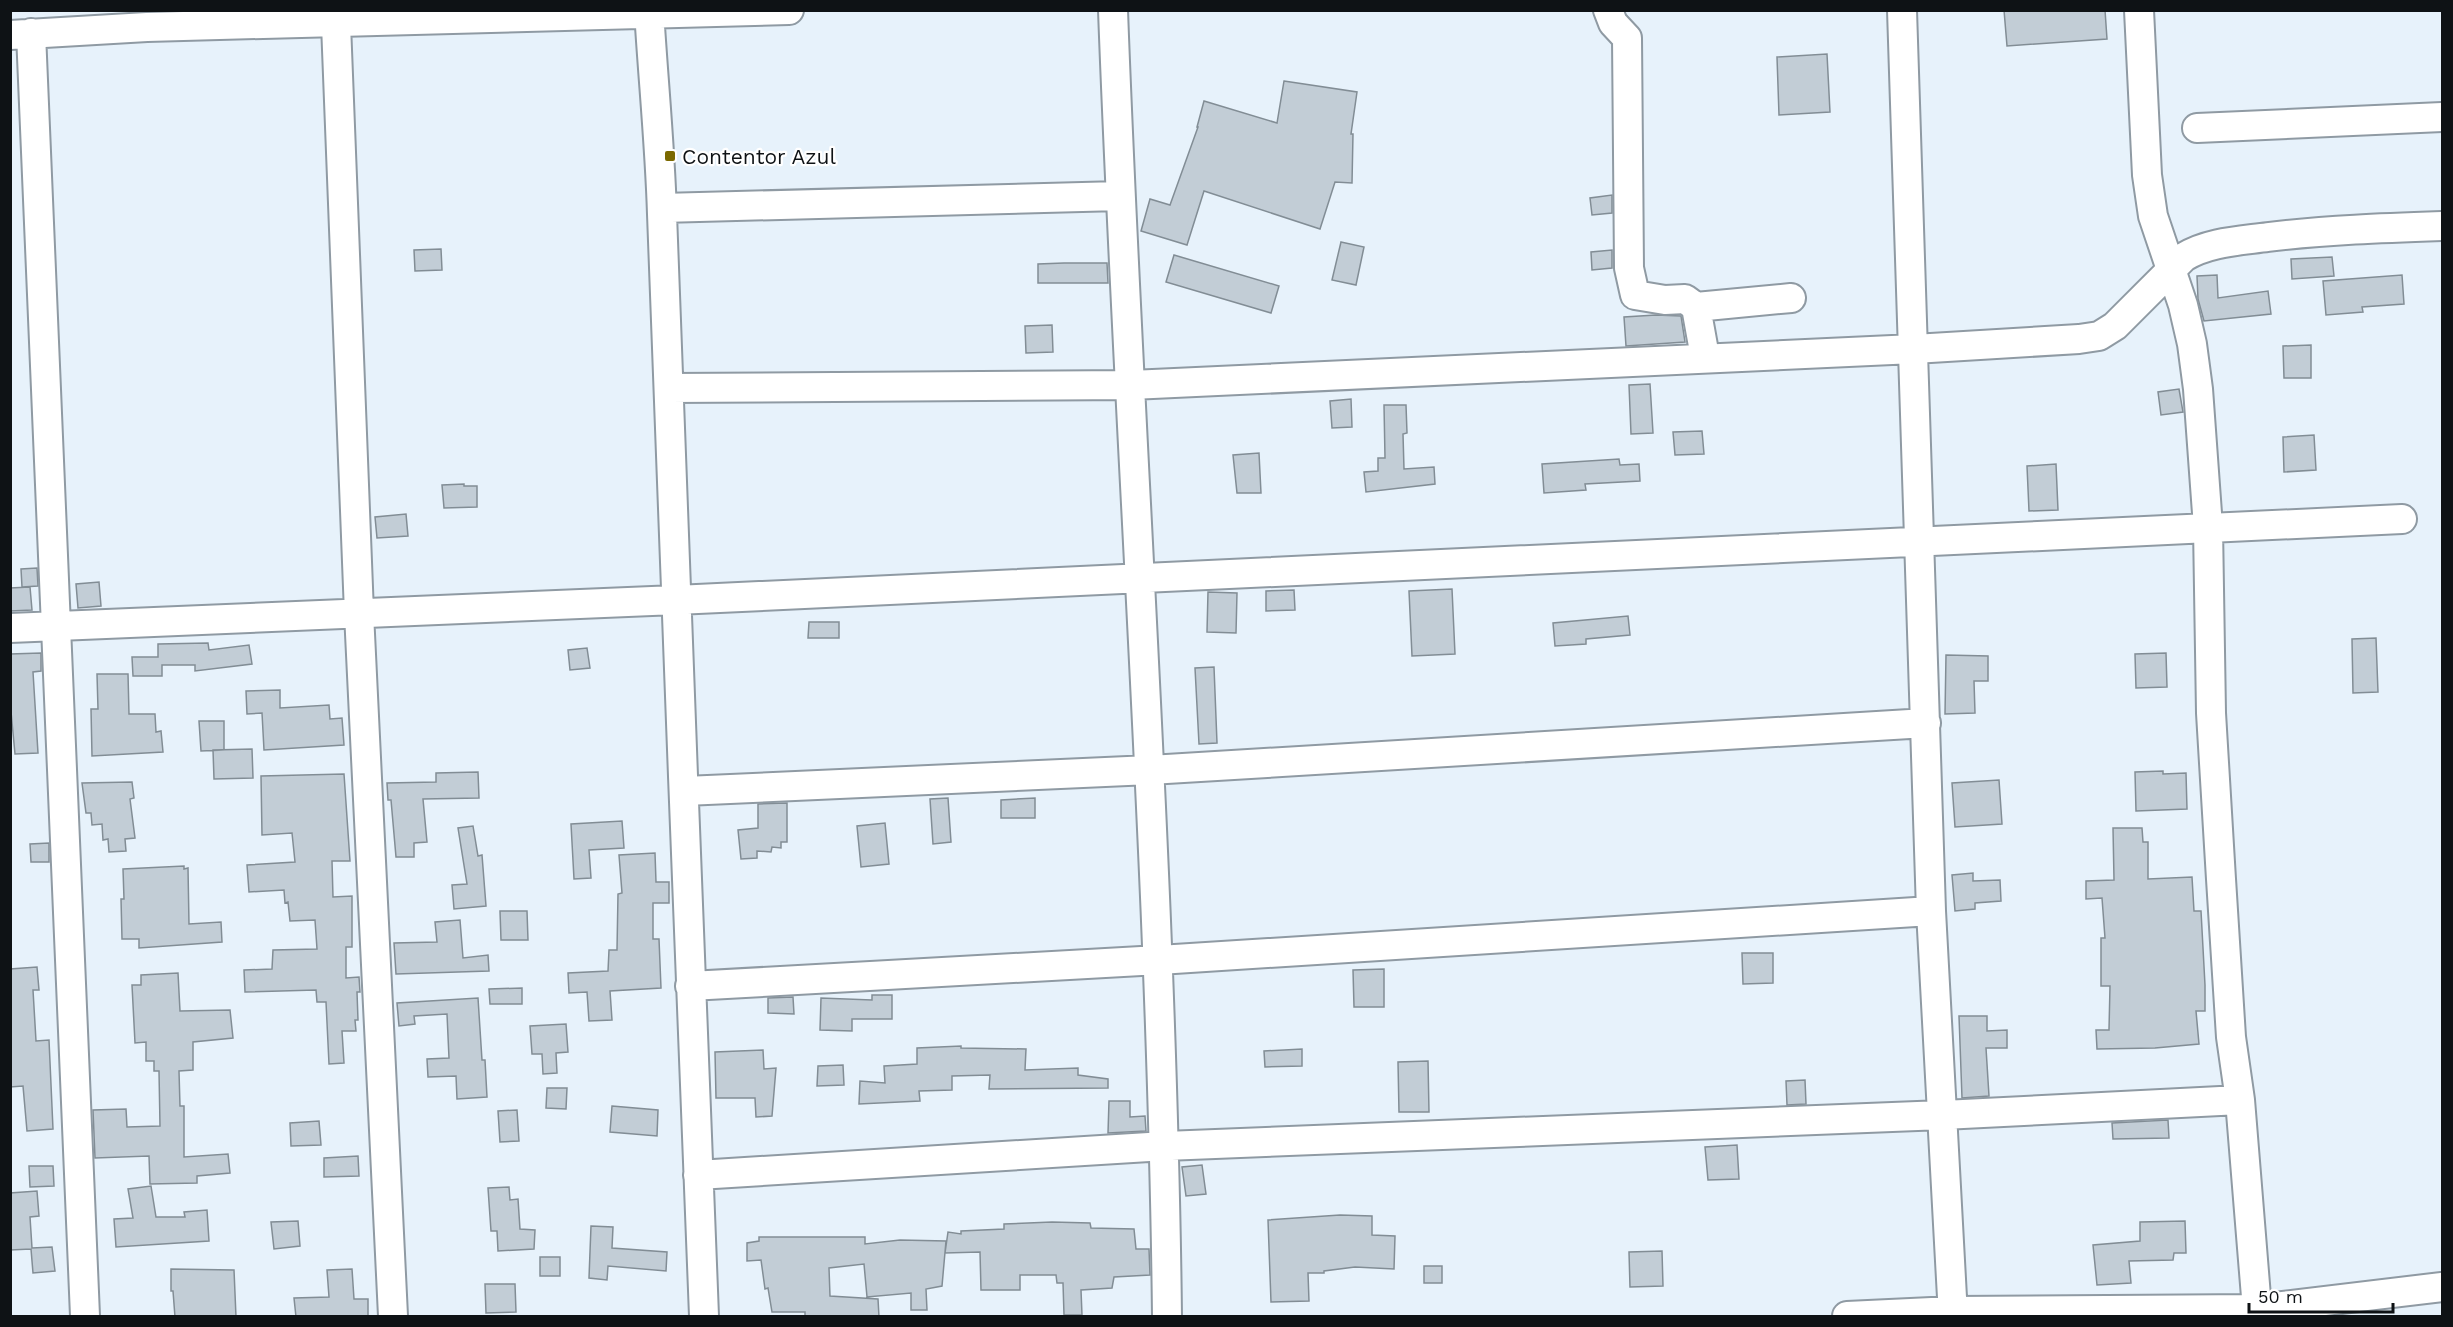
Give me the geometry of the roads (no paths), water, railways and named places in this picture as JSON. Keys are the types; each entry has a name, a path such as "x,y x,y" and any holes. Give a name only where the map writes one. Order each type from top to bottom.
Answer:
{"street":[{"path":"85,1317 55,626 20,34 147,19 336,24 649,12 789,10"},
{"path":"1113,10 1120,196 1159,960 1165,1146 1167,1317"},
{"path":"1608,10 1613,23 1628,38 1629,268 1635,295 1665,300 1685,298 1696,307 1705,357"},
{"path":"1902,10 1931,911 1953,1314"},
{"path":"2139,10 2147,176 2153,216 2172,268 2192,344 2198,389 2208,527 2211,713 2231,1037 2240,1100 2257,1309"},
{"path":"649,12 662,208 704,1317"},
{"path":"336,24 359,613 393,1317"},
{"path":"2197,128 2442,117"},
{"path":"662,208 1120,196"},
{"path":"669,388 1131,386 1705,357 1914,349 2099,336 2115,326 2172,268 2196,250 2215,244 2323,231 2442,226"},
{"path":"1696,307 1791,298"},
{"path":"10,628 676,600 2402,519"},
{"path":"685,791 1150,770 1926,723"},
{"path":"690,986 1159,960 1931,911"},
{"path":"698,1175 1165,1146 1943,1115 2240,1100"},
{"path":"1847,1317 2257,1309 2442,1287"}],"place":[{"name":"Contentor Azul","path":"670,156"}]}
